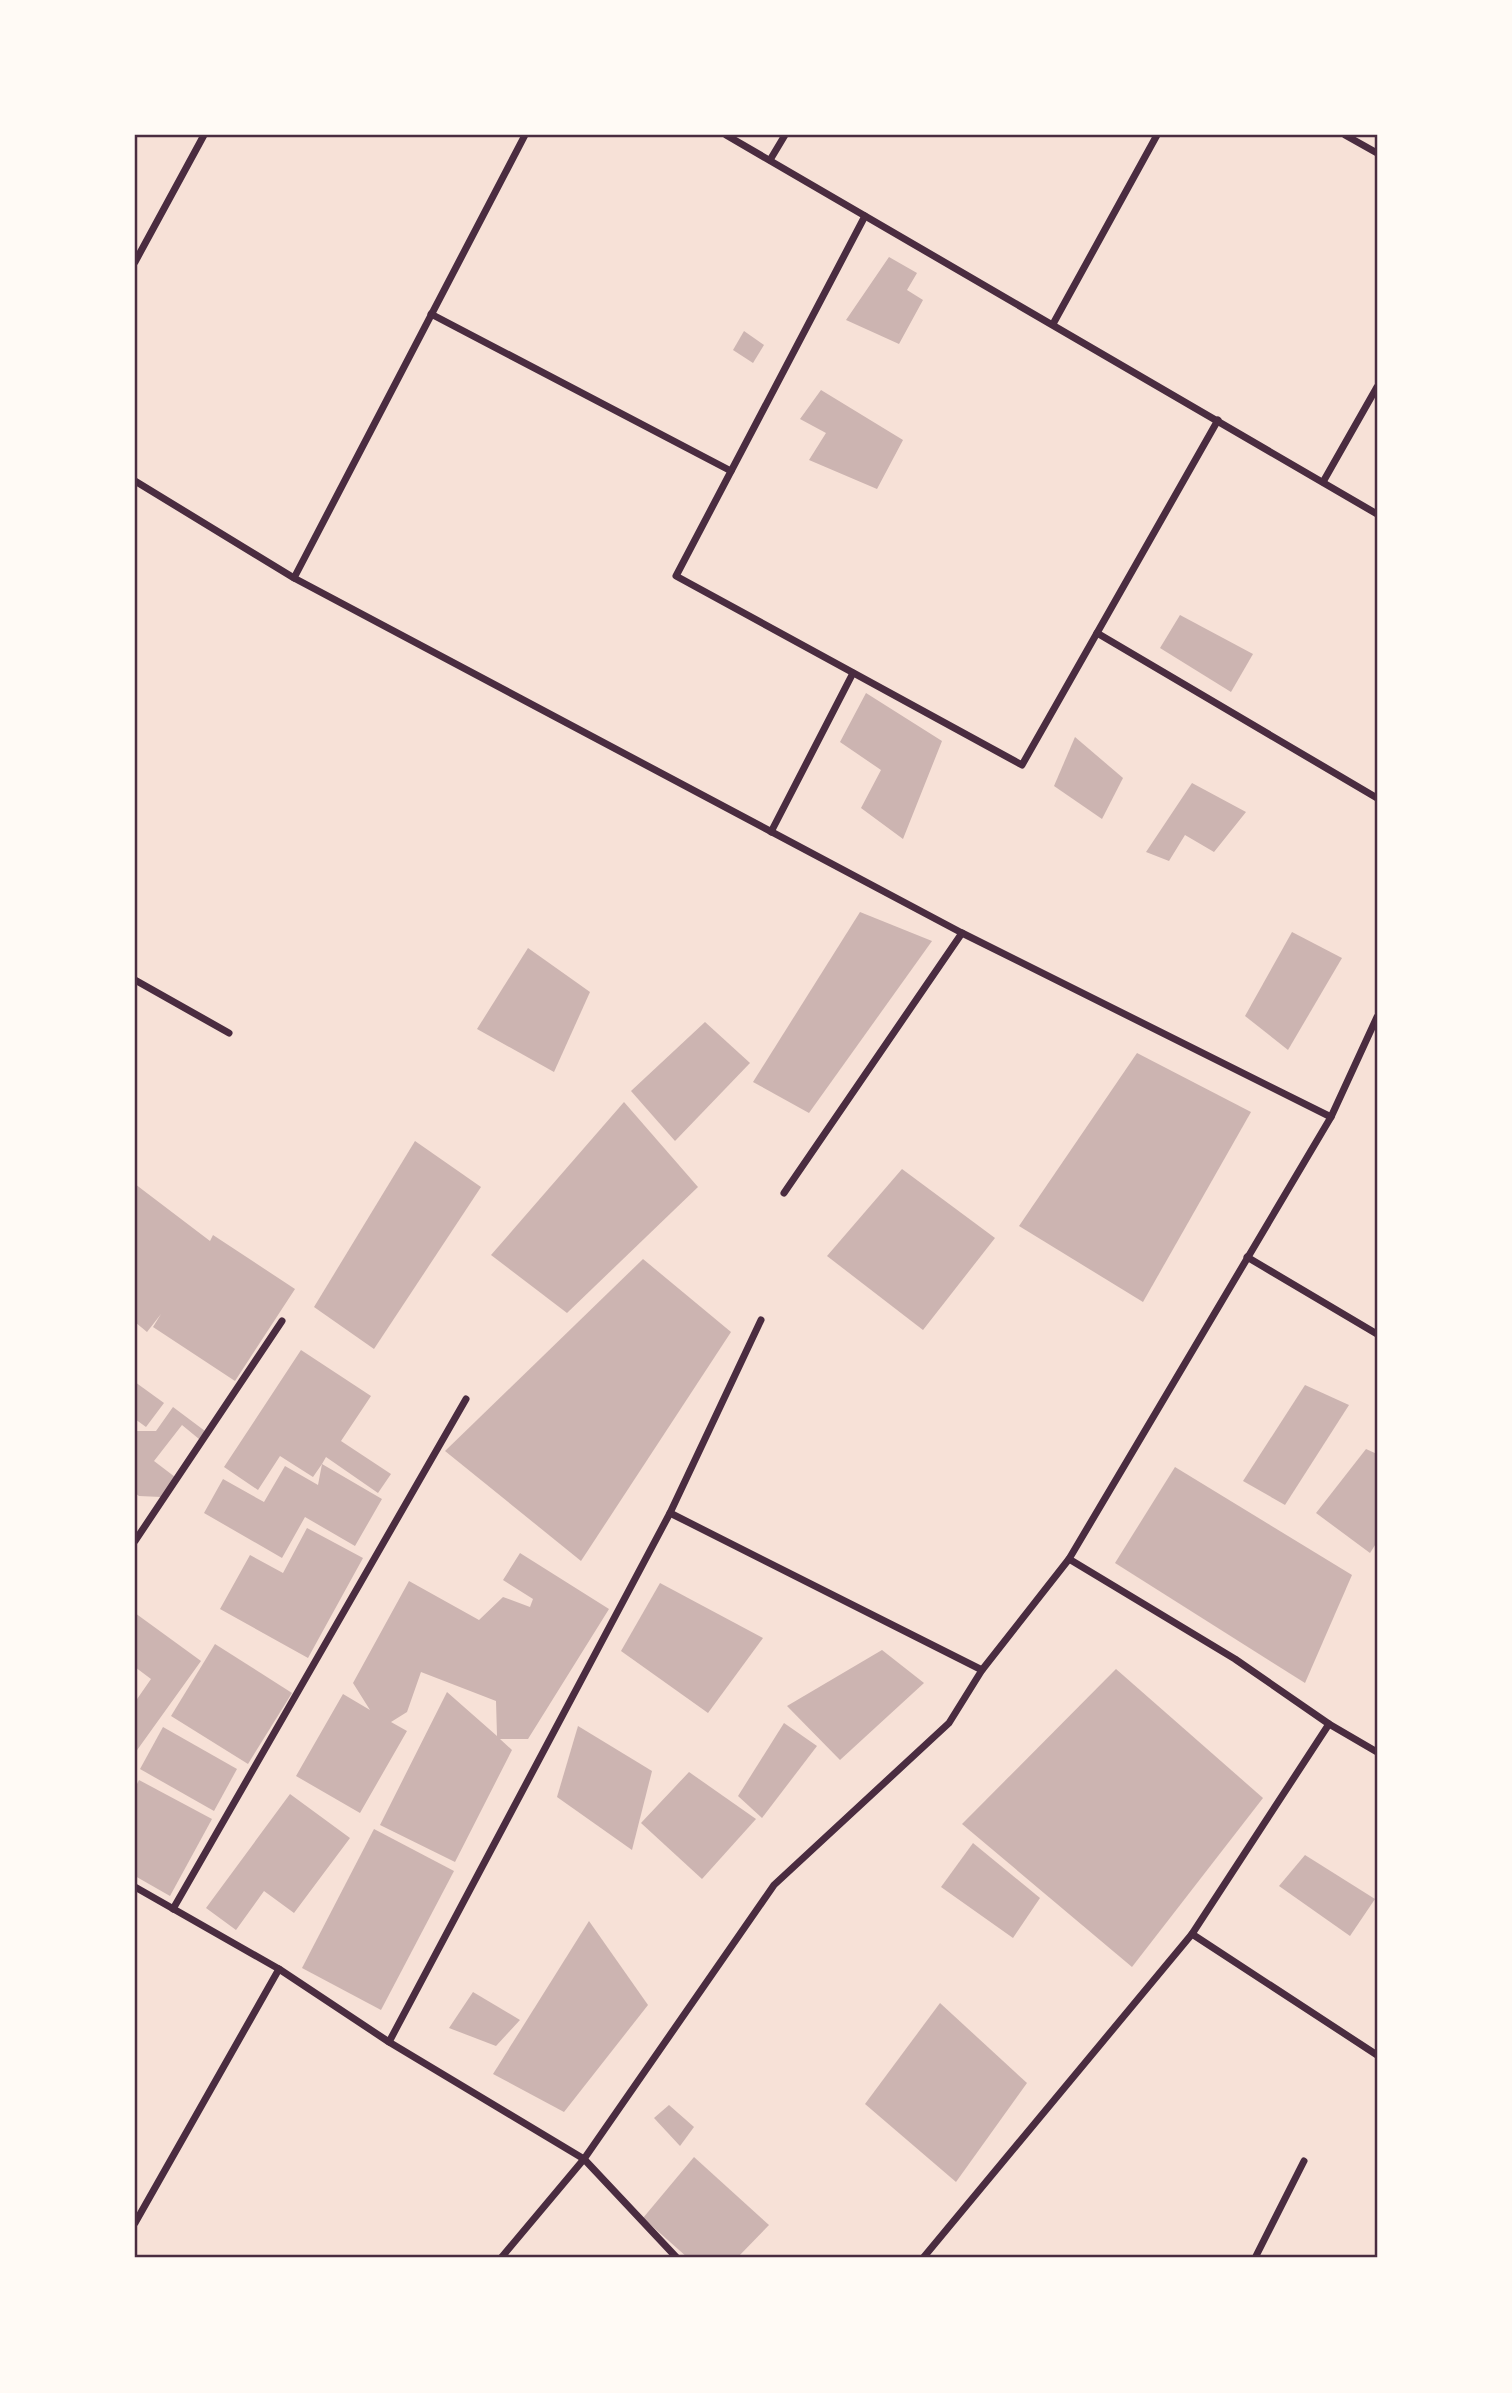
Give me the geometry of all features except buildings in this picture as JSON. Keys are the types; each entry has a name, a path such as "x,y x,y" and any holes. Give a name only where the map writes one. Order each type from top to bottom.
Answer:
{"street":[{"path":"135,262 204,135"},
{"path":"294,578 525,135"},
{"path":"726,135 1377,514"},
{"path":"770,160 785,135"},
{"path":"1053,324 1157,135"},
{"path":"1345,135 1377,153"},
{"path":"865,215 676,576 1022,765 1218,420"},
{"path":"430,314 731,471"},
{"path":"1323,482 1377,387"},
{"path":"135,481 294,578 771,832 962,933 1331,1117"},
{"path":"1097,633 1377,797"},
{"path":"771,832 853,673"},
{"path":"784,1193 962,933"},
{"path":"135,980 229,1033"},
{"path":"501,2258 584,2159 774,1885 949,1723 982,1670 1069,1559 1331,1117 1377,1017"},
{"path":"1247,1257 1377,1334"},
{"path":"389,2042 670,1513 761,1320"},
{"path":"135,1541 282,1321"},
{"path":"173,1909 466,1399"},
{"path":"670,1513 982,1670"},
{"path":"1069,1559 1235,1659 1329,1724 1377,1752"},
{"path":"923,2258 1192,1934 1329,1724"},
{"path":"135,1887 279,1969 389,2042 584,2159 677,2258"},
{"path":"1192,1934 1377,2055"},
{"path":"135,2223 279,1969"},
{"path":"1255,2258 1304,2161"}]}
